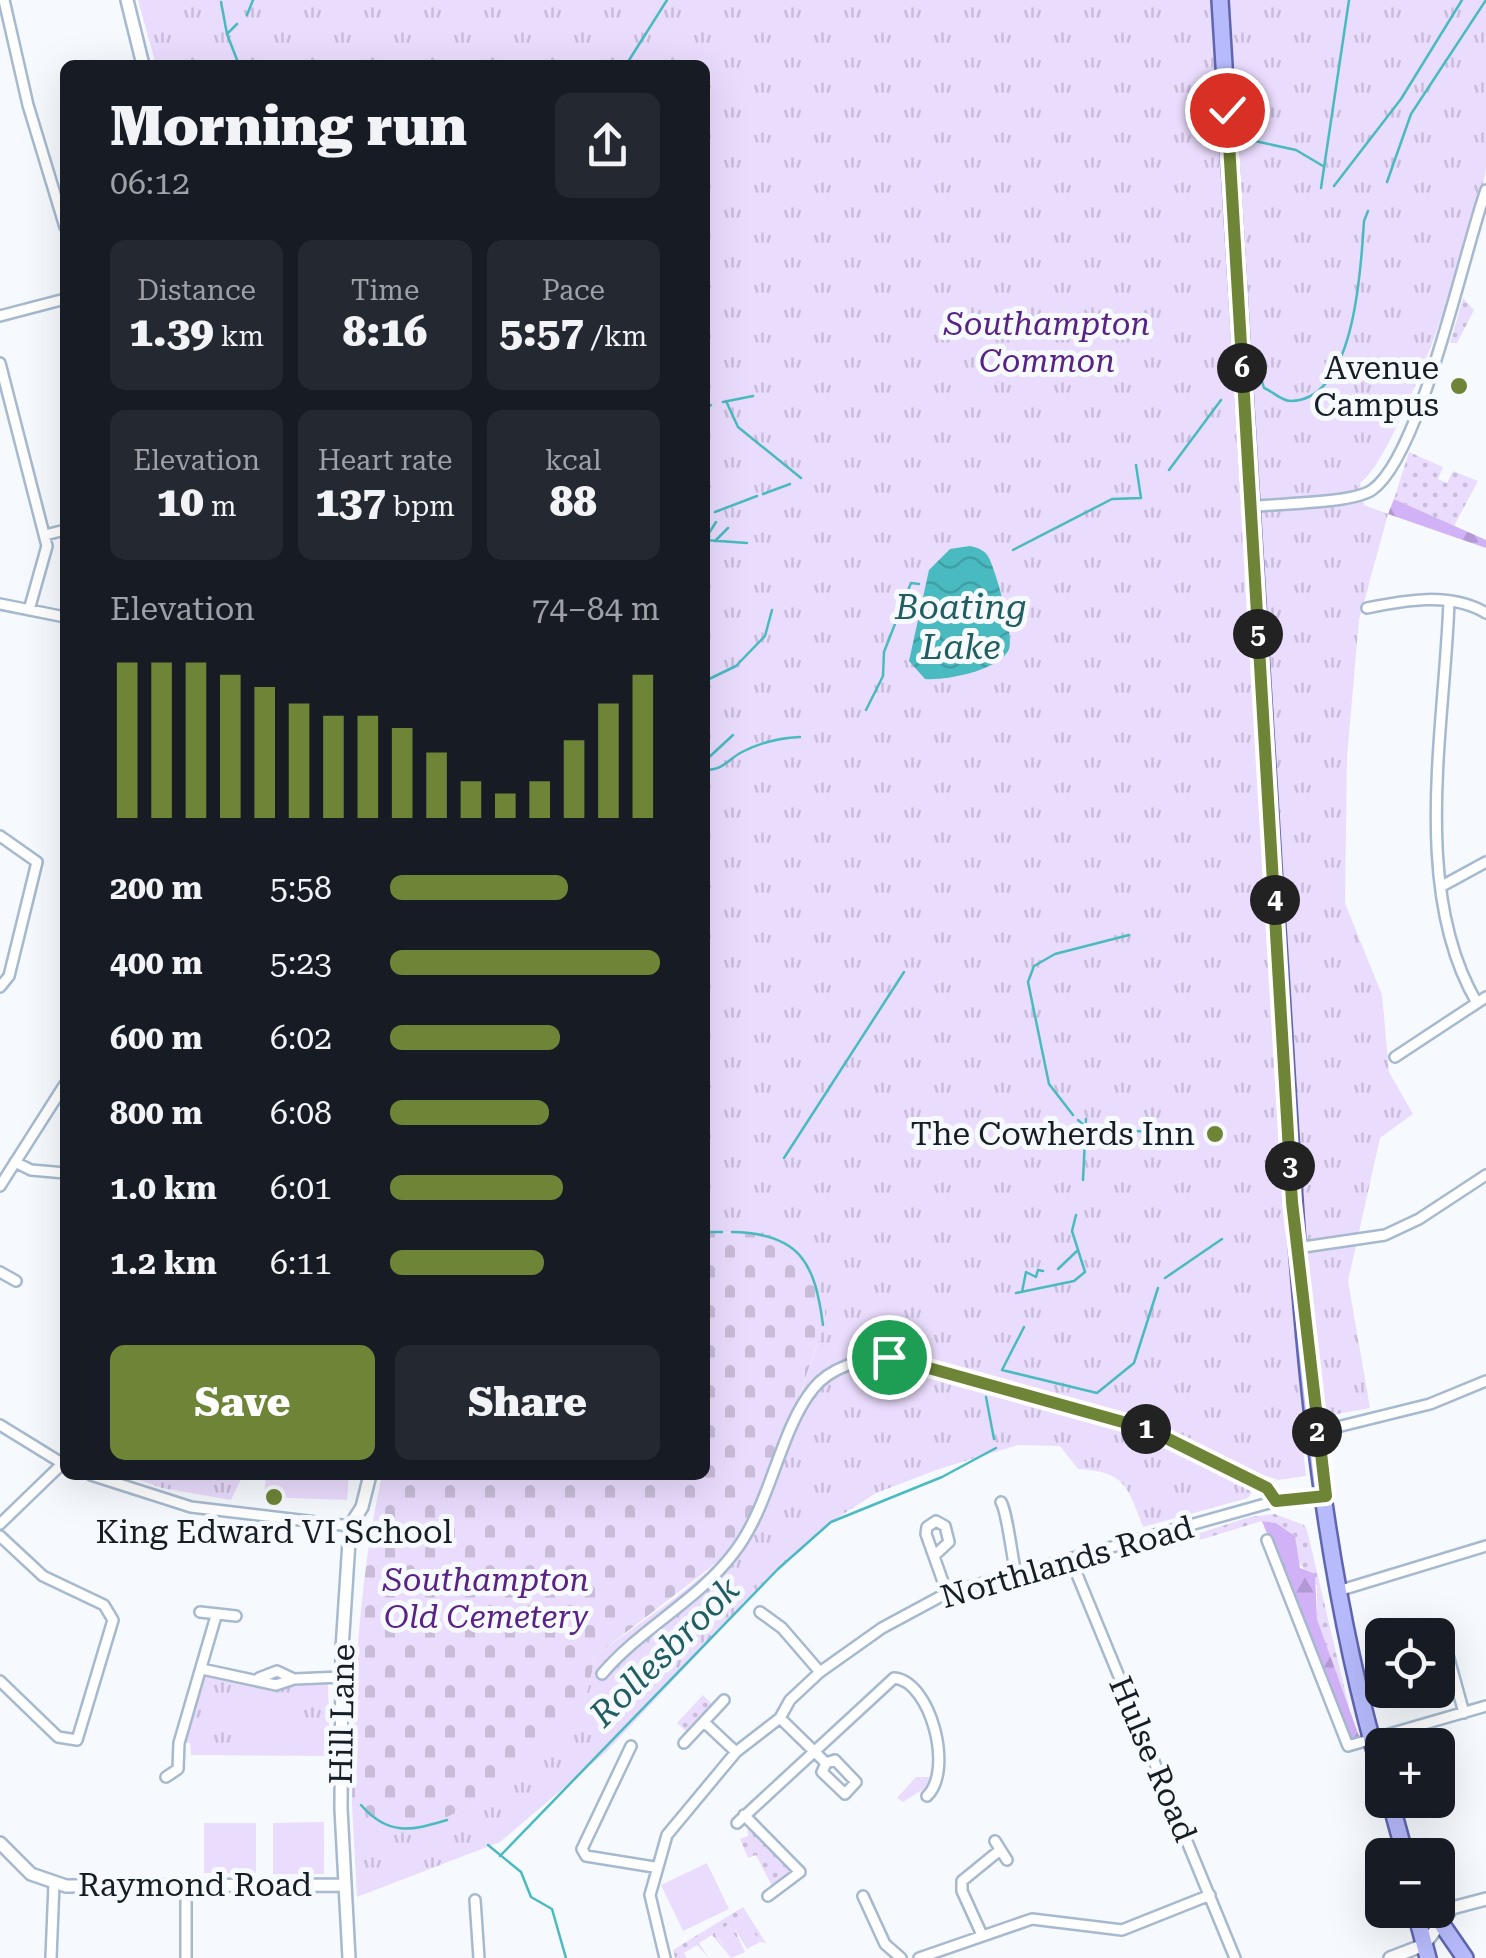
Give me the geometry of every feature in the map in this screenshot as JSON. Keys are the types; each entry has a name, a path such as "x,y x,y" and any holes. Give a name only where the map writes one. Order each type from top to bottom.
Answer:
{"main road":[{"path":"1220,0 1296,1248 1338,1591 1368,1728"},
{"path":"1445,1928 1465,1958"}],"street":[{"path":"4,0 28,105 60,210"},
{"path":"127,0 143,60"},
{"path":"1250,507 1373,489 1412,421 1486,190"},
{"path":"1474,228 1486,234"},
{"path":"0,316 60,300"},
{"path":"0,363 45,535 45,558 29,610"},
{"path":"45,535 60,531"},
{"path":"1367,608 1413,600 1449,601 1486,613"},
{"path":"1395,1057 1481,1000 1457,957 1442,886 1438,738 1446,679 1449,601"},
{"path":"0,604 60,616"},
{"path":"0,836 37,862 9,976 0,987"},
{"path":"1442,886 1486,862"},
{"path":"0,1186 60,1092"},
{"path":"15,1162 40,1172 60,1172"},
{"path":"1296,1248 1385,1236 1420,1219 1486,1175"},
{"path":"0,1272 16,1281"},
{"path":"602,1674 732,1556 758,1515 813,1388 844,1367 872,1358 889,1357 998,1384 1148,1429 1267,1488 1276,1501"},
{"path":"1317,1432 1430,1404 1486,1382"},
{"path":"0,1425 60,1462"},
{"path":"0,1524 60,1468"},
{"path":"107,1480 192,1507 350,1526"},
{"name":"Hill Lane","path":"349,1958 341,1677 350,1526 362,1507 369,1480"},
{"name":"Northlands Road","path":"665,1958 650,1908 654,1868 667,1835 736,1752 780,1718 790,1700 820,1672 882,1628 947,1592 1276,1501 1326,1496"},
{"path":"1016,1574 1004,1507 1018,1506"},
{"path":"0,1536 43,1576 104,1605 113,1620 77,1740 58,1737 0,1681"},
{"path":"1267,1540 1348,1746 1365,1742"},
{"path":"1338,1591 1486,1546"},
{"path":"934,1556 947,1592"},
{"name":"Hulse Road","path":"1071,1560 1235,1958"},
{"path":"200,1612 236,1616"},
{"path":"760,1612 820,1672"},
{"path":"179,1766 179,1743 216,1616"},
{"path":"761,1628 769,1619"},
{"path":"202,1669 276,1684 294,1679 341,1677"},
{"path":"768,1896 804,1872 741,1819 872,1694 898,1678 909,1685 933,1724 940,1758 937,1784 926,1796"},
{"path":"1455,1689 1464,1713"},
{"path":"684,1744 724,1700"},
{"path":"1415,1728 1486,1706"},
{"path":"780,1718 826,1763"},
{"path":"704,1722 736,1752"},
{"path":"631,1746 582,1849 586,1856 603,1861 654,1868"},
{"path":"613,1752 625,1758"},
{"path":"166,1776 179,1766 191,1766"},
{"path":"937,1784 952,1787"},
{"name":"Raymond Road","path":"0,1842 31,1874 54,1884 345,1885"},
{"path":"982,1935 962,1891 962,1881 997,1846 1007,1860"},
{"path":"51,1958 54,1884"},
{"path":"186,1886 186,1958"},
{"path":"919,1958 1032,1919 1122,1930 1210,1895"},
{"path":"863,1896 886,1944 901,1958"},
{"path":"475,1900 479,1958"},
{"path":"1455,1906 1486,1900"},
{"path":"870,1912 883,1906"},
{"path":"1392,1958 1426,1952"}],"green space":[{"name":"Southampton Common","path":"138,0 1486,0 1486,168 1480,196 1415,386 1376,464 1360,483 1364,505 1388,514 1359,620 1347,756 1345,903 1382,995 1389,1072 1413,1114 1380,1138 1348,1281 1370,1408 1300,1421 1306,1476 1278,1480 1249,1470 1242,1481 1255,1487 1248,1498 1143,1527 1122,1484 1106,1473 1078,1469 1060,1446 1018,1445 876,1493 831,1522 778,1569 606,1752 500,1842 357,1897 352,1806 389,1826 417,1827 469,1806 496,1788 546,1747 579,1709 590,1684 594,1657 692,1585 722,1558 754,1511 769,1478 827,1312 806,1266 786,1243 756,1234 710,1232 710,60 155,60"},
{"path":"1463,298 1474,310 1457,343 1450,343"},
{"path":"1409,452 1443,467 1438,479 1447,483 1453,471 1478,481 1454,526 1394,499"},
{"path":"1394,499 1486,540 1486,548 1388,514"},
{"name":"Southampton Old Cemetery","path":"710,1232 766,1233 802,1253 827,1312 771,1469 724,1557 594,1657 590,1684 579,1709 523,1768 469,1806 417,1827 389,1826 352,1806 358,1639 381,1480 710,1480"},
{"path":"139,1480 241,1480 231,1500"},
{"path":"266,1480 349,1480 347,1500 264,1497"},
{"path":"1275,1514 1304,1525 1307,1530 1350,1712 1317,1619 1317,1586 1297,1560 1295,1536 1276,1523 1262,1521 1167,1550 1165,1544 1250,1517"},
{"path":"1262,1521 1276,1523 1295,1536 1300,1568 1315,1574 1317,1619 1360,1739 1348,1738"},
{"path":"207,1675 254,1685 328,1682 330,1756 191,1755 190,1743 182,1743 197,1690"},
{"path":"703,1695 715,1707 689,1734 677,1723"},
{"path":"237,1707 300,1707 300,1754 237,1754"},
{"path":"916,1777 931,1777 928,1786 903,1802 897,1798"},
{"path":"324,1822 324,1874 273,1874 273,1823"},
{"path":"204,1823 256,1823 256,1873 204,1873"},
{"path":"747,1823 794,1874 772,1886 756,1855 748,1858 740,1839 748,1836"},
{"path":"707,1863 729,1909 683,1931 661,1885"},
{"path":"743,1907 766,1943 760,1942 743,1916 732,1923 745,1952 728,1925 715,1934 731,1958 712,1935 699,1943 709,1958 697,1945 684,1953 687,1958 675,1958 673,1950"},
{"path":"744,1916 760,1942 747,1949 731,1923"},
{"path":"728,1925 745,1952 731,1958 715,1933"}],"water":[{"name":"Boating Lake","path":"970,546 985,553 992,565 1007,618 1009,649 984,668 958,676 925,679 909,661 929,570 950,549"}],"waterway":[{"path":"247,15 253,0"},
{"path":"629,60 667,0"},
{"path":"1321,188 1349,0"},
{"path":"1334,186 1401,99 1462,0"},
{"path":"1387,182 1411,114 1486,0"},
{"path":"221,2 227,34"},
{"path":"237,24 227,34 237,60"},
{"path":"1250,140 1296,150 1323,166"},
{"path":"1257,377 1260,375 1264,388 1291,401 1312,395 1329,379 1350,328 1368,211"},
{"path":"723,402 753,396"},
{"path":"1169,470 1221,400"},
{"path":"726,401 738,427 801,478"},
{"path":"1013,550 1112,499 1141,498 1136,465"},
{"path":"763,494 790,484"},
{"path":"715,512 757,496"},
{"path":"710,532 716,522"},
{"path":"715,541 728,528"},
{"path":"710,540 747,543"},
{"path":"866,710 883,676 884,652 911,583 919,584"},
{"path":"710,679 736,666 765,636 772,610"},
{"path":"710,756 733,735"},
{"path":"710,770 763,743 800,737"},
{"path":"1073,1115 1049,1084 1028,982 1034,966 1055,954 1129,935"},
{"path":"784,1158 904,972"},
{"path":"1083,1180 1086,1119"},
{"path":"1078,1120 1086,1127 1162,1133"},
{"path":"1016,1293 1074,1281 1085,1272 1072,1231 1076,1215"},
{"path":"710,1232 722,1232"},
{"path":"732,1232 773,1238 800,1255 815,1284 823,1325"},
{"path":"1165,1278 1222,1239"},
{"path":"1058,1269 1077,1251"},
{"path":"1022,1292 1026,1272 1036,1277 1038,1270 1043,1271"},
{"path":"1024,1327 1002,1370 1097,1393 1134,1363 1158,1288"},
{"path":"986,1397 994,1439"},
{"name":"Rollesbrook","path":"500,1856 778,1569 831,1522 942,1477 996,1448"},
{"path":"361,1805 381,1822 401,1828 447,1820"},
{"name":"Rollesbrook","path":"488,1845 521,1872 531,1897 552,1909 566,1958"}],"place":[{"name":"Avenue Campus","path":"1459,386"},
{"name":"The Cowherds Inn","path":"1215,1134"},
{"name":"King Edward VI School","path":"274,1497"}],"route":[{"path":"889,1357 998,1384 1148,1429 1267,1488 1276,1501 1326,1496 1292,1202 1227,110"}]}
